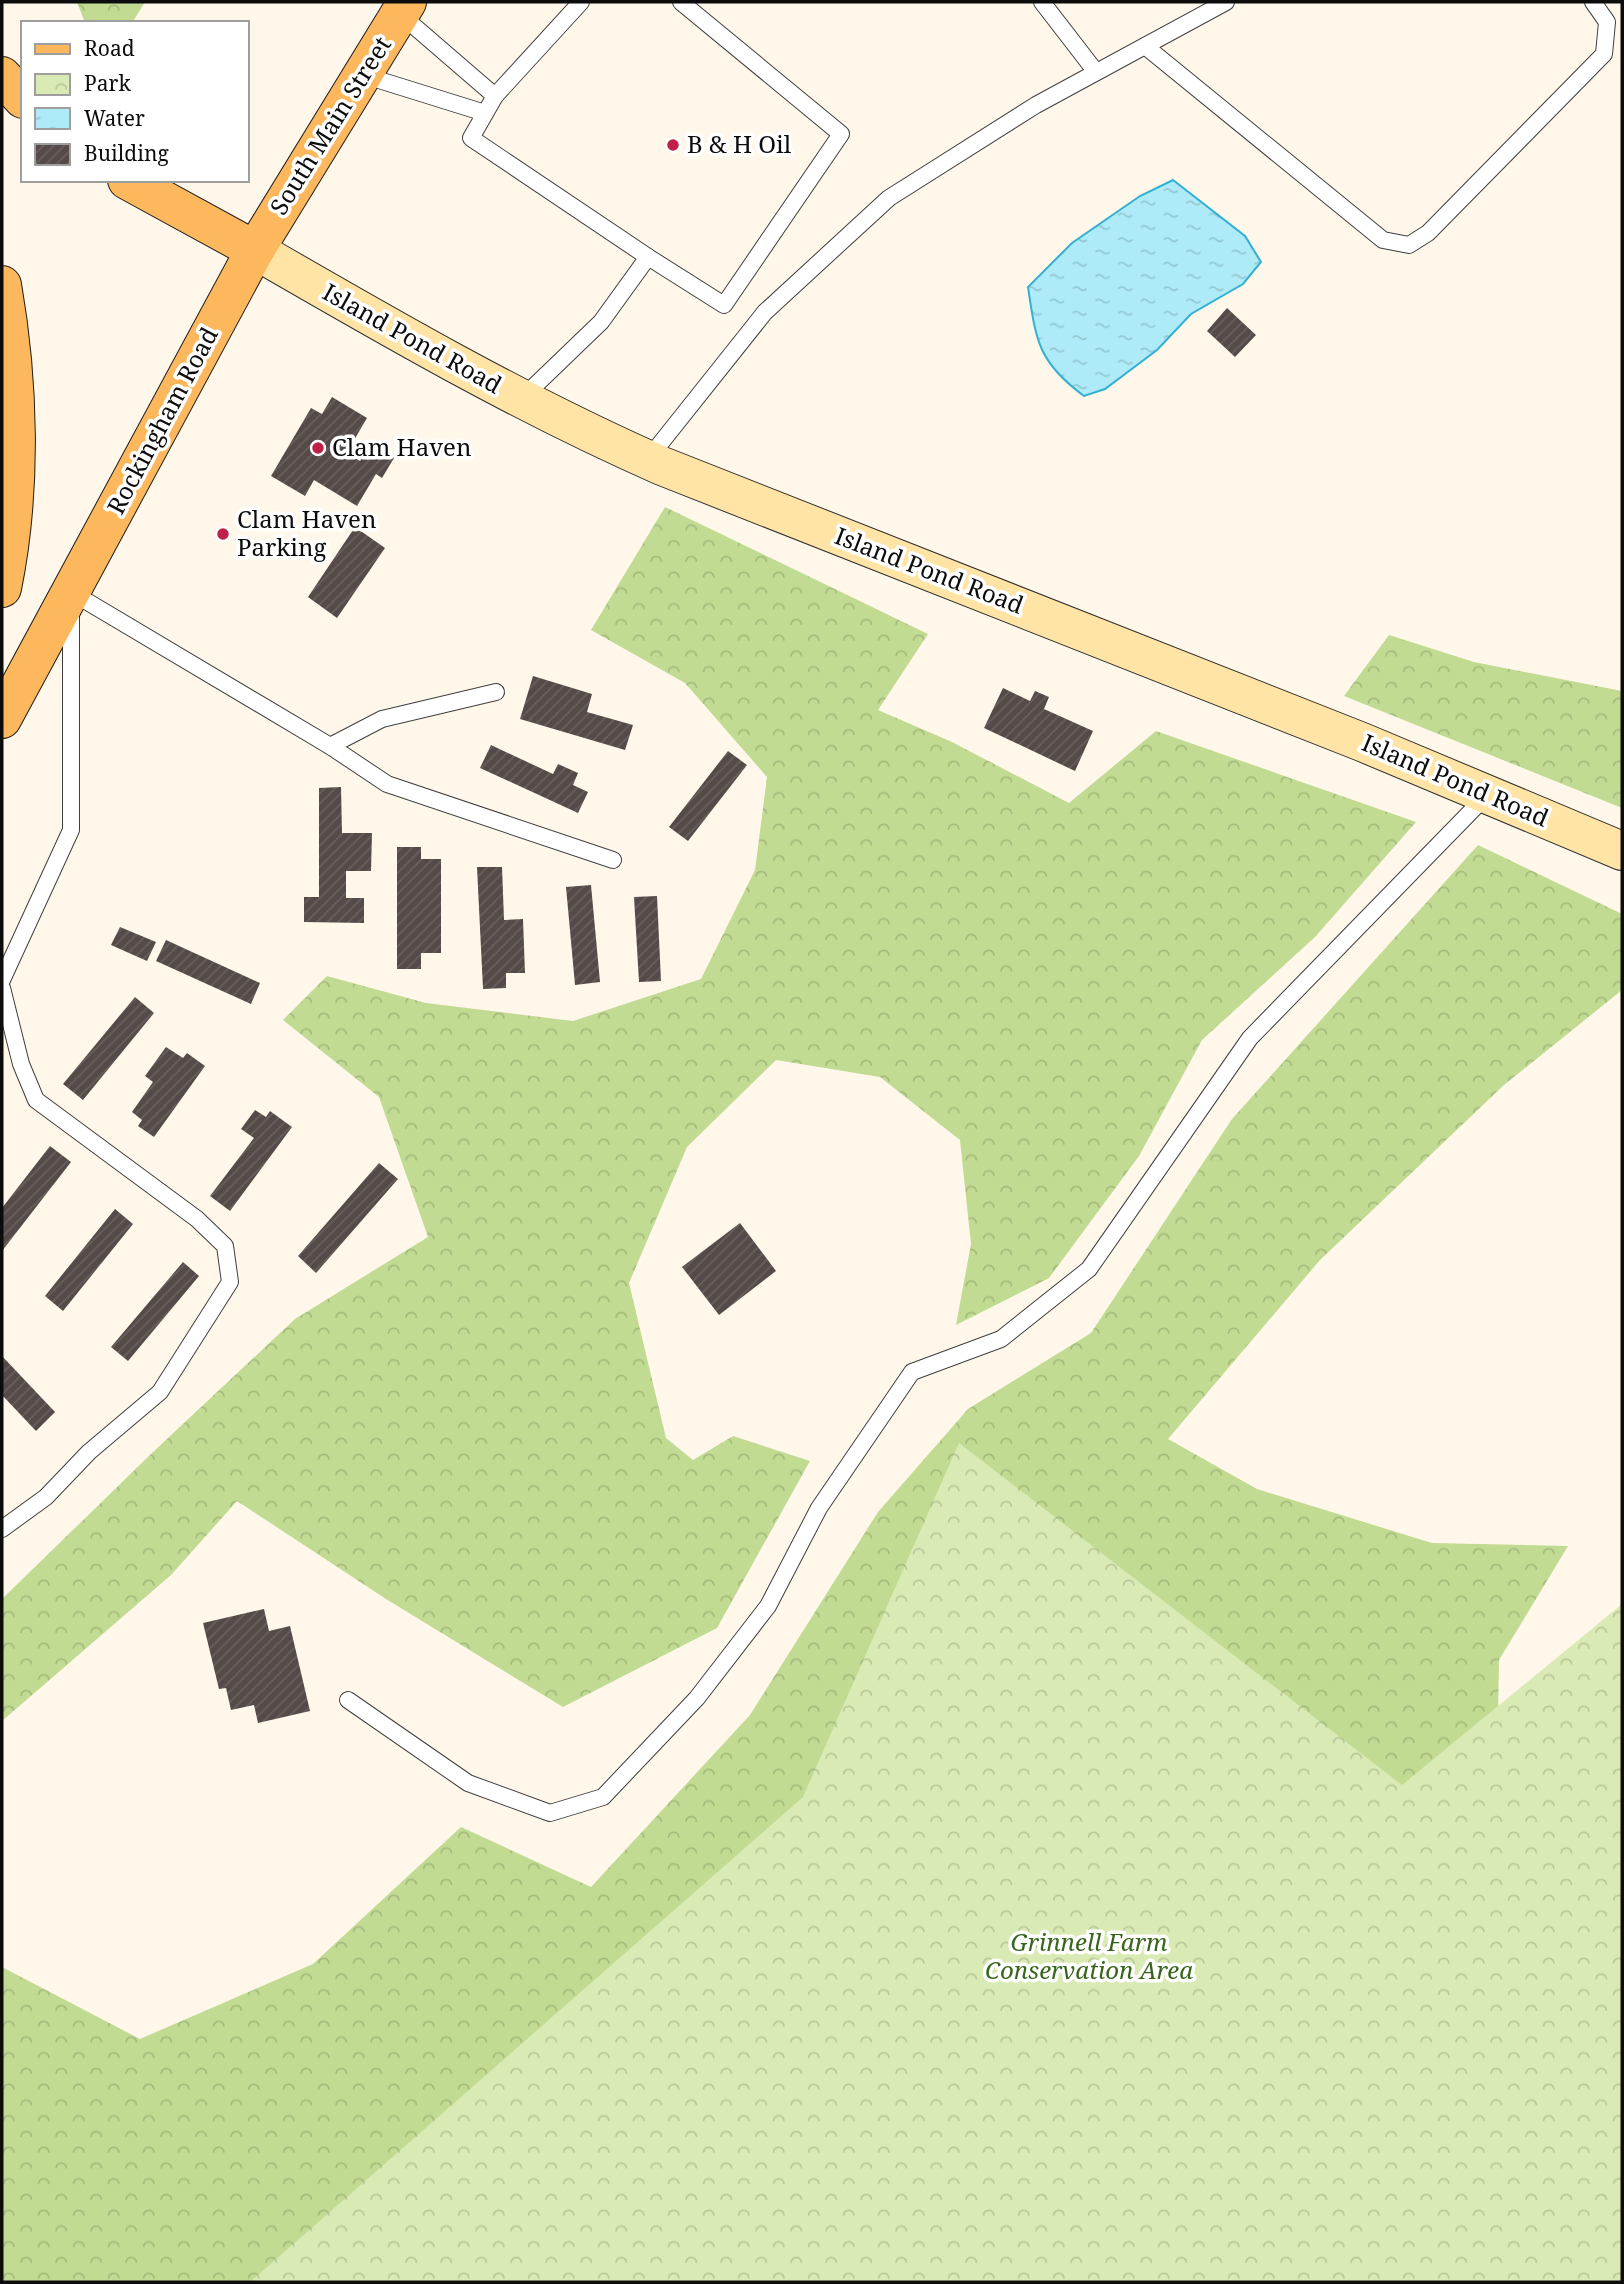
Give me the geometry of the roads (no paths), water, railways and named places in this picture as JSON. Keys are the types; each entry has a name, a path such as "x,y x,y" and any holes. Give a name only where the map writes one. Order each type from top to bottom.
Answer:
{"main road":[{"name":"South Main Street","path":"255,250 403,8"},
{"path":"2,76 21,97"},
{"path":"131,182 255,250"},
{"name":"Rockingham Road","path":"2,719 255,250"},
{"path":"2,285 15,440 12,523 2,588"}],"street":[{"name":"Island Pond Road","path":"255,250 521,399 647,460 1362,741 1622,851"}],"lane":[{"path":"581,2 495,96 471,138 724,305 841,134 681,2"},
{"path":"1042,2 1096,72"},
{"path":"647,460 765,312 889,198 1036,105 1226,2"},
{"path":"1145,46 1383,240 1409,245 1428,233 1604,54 1607,22 1593,2"},
{"path":"403,8 495,96"},
{"path":"362,74 485,113"},
{"path":"521,399 601,322 648,257"},
{"path":"71,592 330,746 387,784 613,860"},
{"path":"2,980 71,830 71,592"},
{"path":"330,746 382,719 496,692"},
{"path":"348,1700 468,1783 550,1813 603,1797 697,1698 768,1606 819,1508 912,1372 1001,1339 1089,1269 1250,1038 1488,794"},
{"path":"2,988 21,1064 36,1100 197,1219 225,1245 230,1282 160,1392 89,1452 46,1497 2,1529"}],"water":[{"path":"1173,180 1245,236 1261,262 1243,284 1191,314 1157,350 1105,389 1084,396 1048,361 1037,336 1028,287 1072,243 1140,196"}],"place":[{"name":"B & H Oil","path":"673,145"},
{"name":"Clam Haven","path":"318,448"},
{"name":"Clam Haven Parking","path":"223,534"}],"park label":[{"name":"Grinnell Farm Conservation Area","path":"1089,1957"}]}
